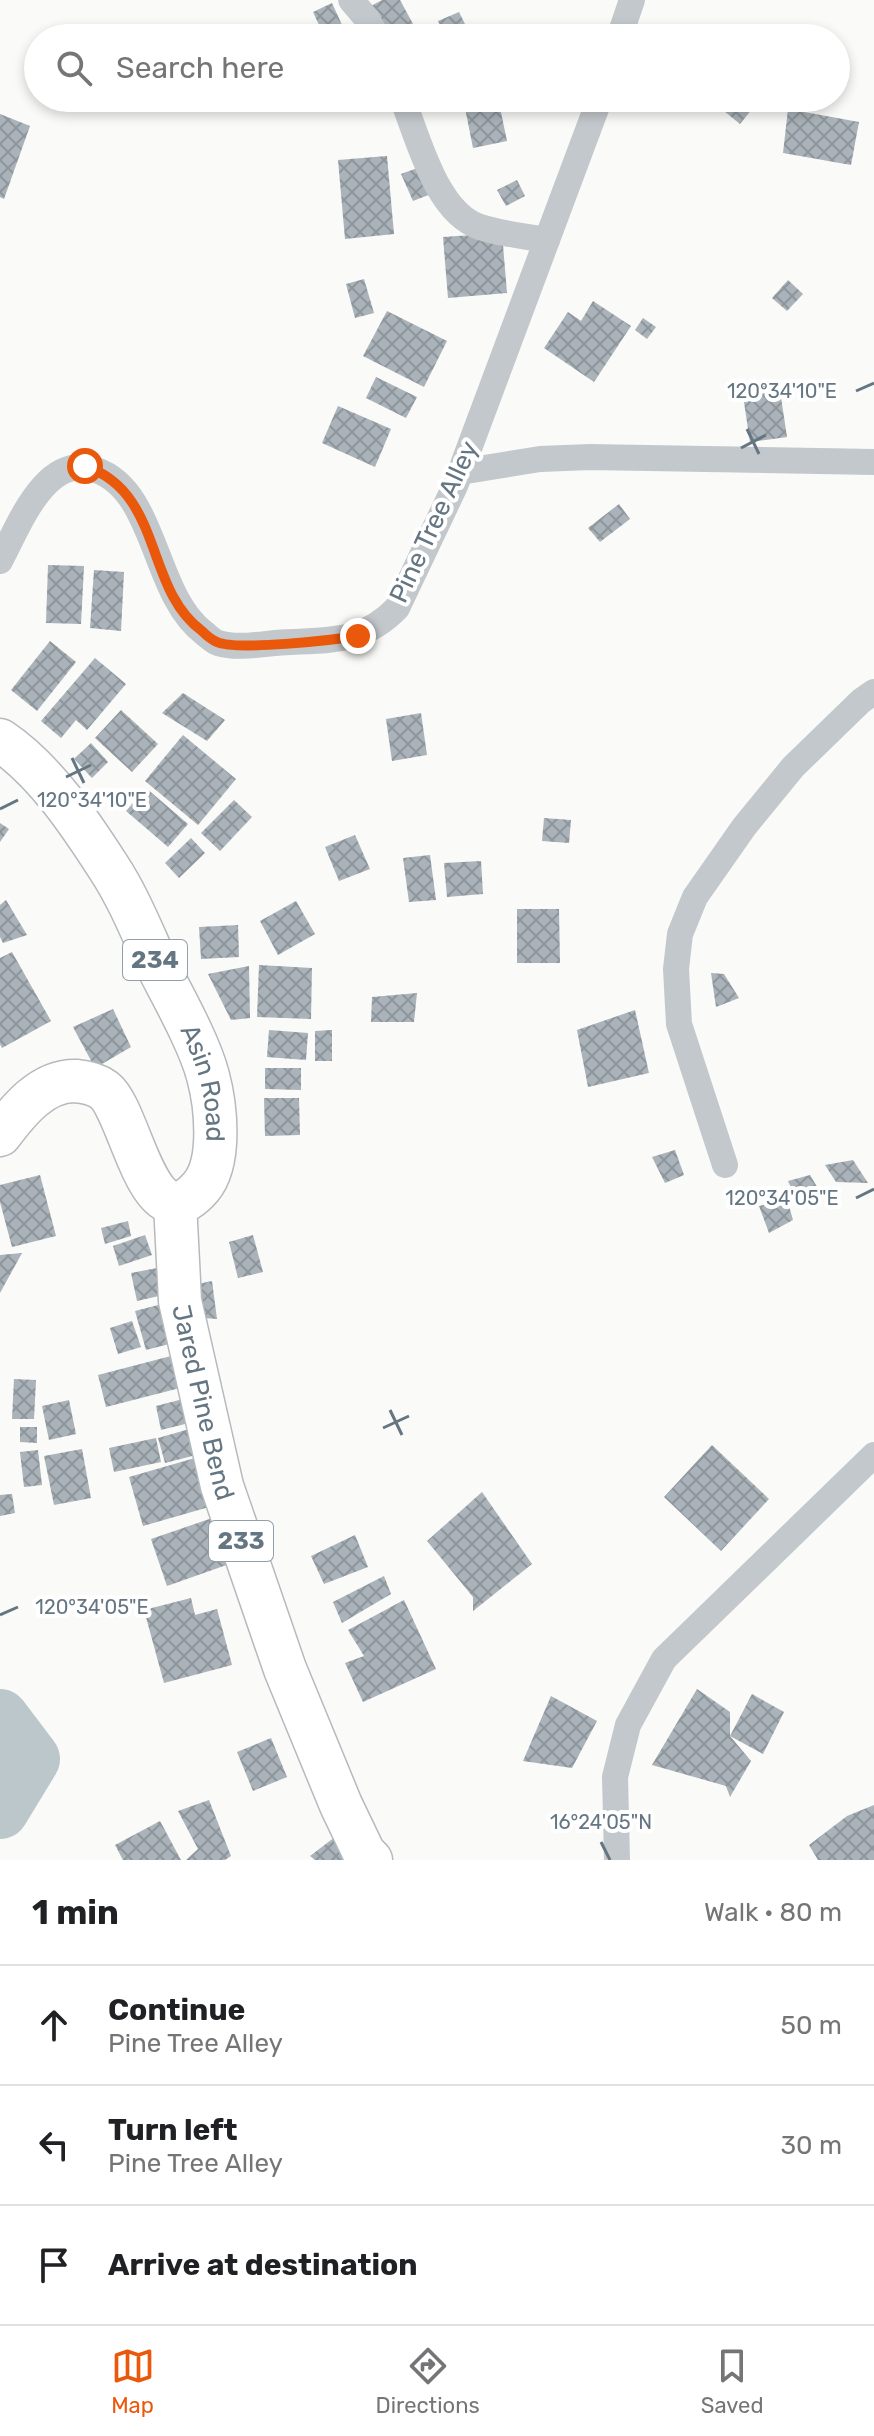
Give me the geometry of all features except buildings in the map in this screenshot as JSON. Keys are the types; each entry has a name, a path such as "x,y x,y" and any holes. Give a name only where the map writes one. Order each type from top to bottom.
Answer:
{"main road":[{"name":"Asin Road","path":"0,740 14,749 55,793 111,871 208,1075 215,1151 211,1170 202,1186 186,1200 175,1203"},
{"path":"0,1135 33,1097 52,1086 71,1081 91,1083 106,1091 117,1105 146,1177 156,1192 175,1203"},
{"name":"Jared Pine Bend","path":"175,1203 180,1301 222,1486 285,1669 341,1805 364,1853 371,1860"}],"street":[{"path":"351,0 370,24"},
{"path":"624,24 632,0"},
{"path":"408,112 441,194 454,210 479,227 547,240"},
{"name":"Pine Tree Alley","path":"0,561 28,507 47,483 65,468 85,466 103,472 127,493 144,521 176,603 193,625 217,643 247,645 324,641 358,636 382,623 397,608 460,472 595,112"},
{"path":"460,472 540,459 590,457 874,462"},
{"path":"725,1165 679,1024 676,969 680,934 695,897 744,827 793,767 874,692"},
{"path":"617,1860 615,1777 628,1725 664,1659 874,1455"}],"waterway":[{"path":"0,1718 31,1759 0,1810"}],"route":[{"path":"85,466 103,472 127,493 144,521 176,603 193,625 217,643 247,645 358,636"}]}
